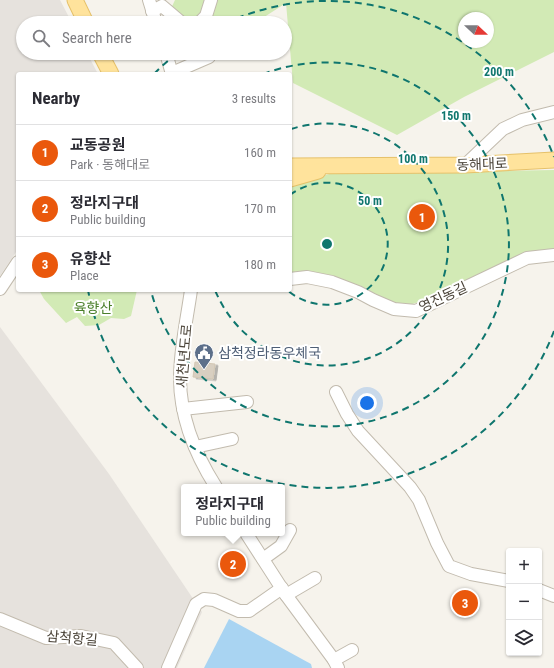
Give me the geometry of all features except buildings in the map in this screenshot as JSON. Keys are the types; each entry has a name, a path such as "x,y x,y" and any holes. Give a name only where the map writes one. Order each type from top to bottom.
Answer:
{"main road":[{"path":"75,0 83,16"},
{"path":"104,60 110,72"},
{"name":"동해대로","path":"292,166 466,165 554,160"},
{"path":"292,178 344,165"}],"street":[{"path":"206,16 211,0"},
{"path":"154,16 151,6 162,6 174,16"},
{"path":"168,60 172,72"},
{"path":"174,72 202,60"},
{"path":"466,165 503,129 522,120 554,112"},
{"name":"영진동길","path":"292,279 307,277 332,282 358,292 394,309 416,311 527,258 554,255"},
{"path":"1,288 16,265"},
{"name":"새천년도로","path":"191,292 180,366 180,388 183,409 194,447 204,468 214,484"},
{"path":"336,392 341,404 358,431 410,487 419,500 437,544 449,566 471,574 506,580"},
{"path":"183,409 247,402"},
{"path":"194,447 232,439"},
{"path":"263,559 281,546 290,530"},
{"path":"248,536 284,592 336,664 352,650"},
{"path":"168,668 196,604 204,599 214,600 239,611 249,611 284,592 316,578"},
{"path":"542,591 554,596"},
{"name":"삼척항길","path":"0,619 46,638 81,636 114,643 137,668"}],"shaded area":[{"path":"0,0 60,0 68,16 16,16 16,60 91,60 97,72 16,72 16,252 0,276"},
{"path":"0,327 109,474 202,612 177,668 0,668"}],"green space":[{"path":"175,0 554,0 554,52 464,97 397,135 293,83 291,60 292,16 287,16 286,3 266,16 168,15"},
{"path":"554,170 554,250 431,299 412,304 388,303 329,275 304,272 292,273 292,184 340,171 425,172"},
{"name":"육향산","path":"40,292 137,292 131,316 124,319 111,318 99,325 85,326 77,317 66,323 44,299"}],"water":[{"path":"229,619 311,664 312,668 204,668"}],"place":[{"name":"교동공원","path":"422,217"},
{"name":"삼척정라동우체국","path":"204,370"},
{"name":"정라지구대","path":"233,564"},
{"name":"유향산","path":"465,603"}]}
